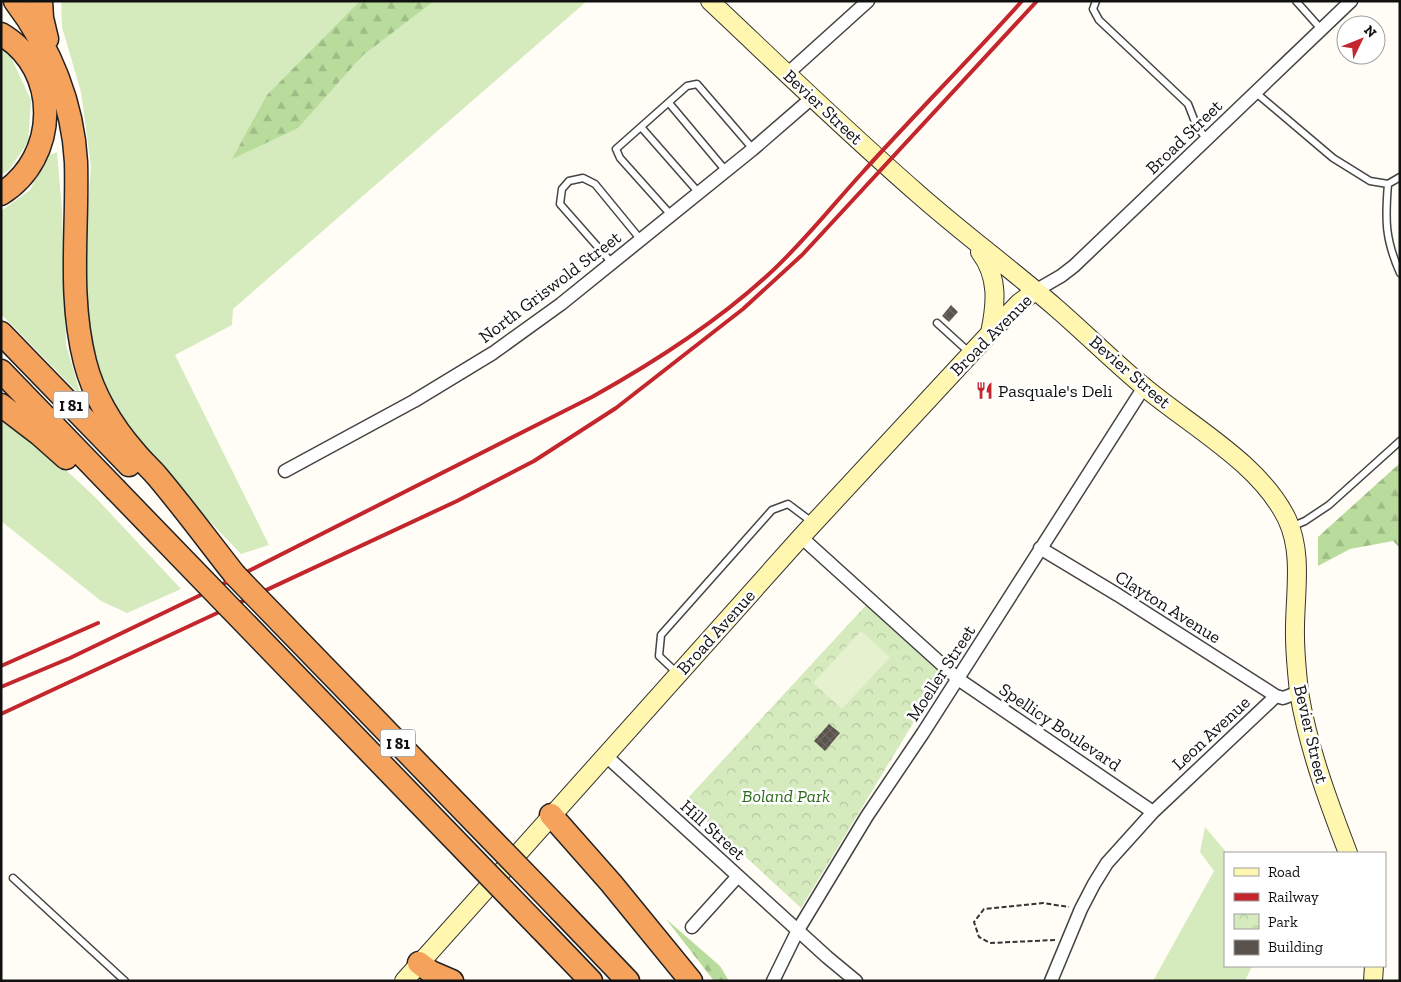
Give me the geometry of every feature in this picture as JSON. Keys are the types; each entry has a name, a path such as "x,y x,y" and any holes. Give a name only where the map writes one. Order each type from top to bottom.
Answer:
{"highway":[{"path":"15,1 53,64"},
{"path":"41,1 42,18 53,64 66,105 76,161 75,279 79,332 85,363 94,387 112,421 134,451 147,475"},
{"path":"1,34 15,43 30,61 44,91 46,110 41,142 33,161 16,183 1,194"},
{"name":"I 81","path":"1,333 147,475 235,575 628,981"},
{"name":"I 81","path":"1,371 109,492 216,593 591,981"},
{"path":"1,405 109,492"},
{"path":"551,815 611,883 691,981"},
{"path":"419,963 436,974 452,981"}],"main road":[{"name":"Bevier Street","path":"710,1 915,191 1035,291 1144,387 1248,468 1267,488 1280,506 1290,527 1295,549 1297,565 1295,634 1299,692 1326,797 1348,852"},
{"path":"965,234 988,264 994,284 994,312 990,333"},
{"name":"Broad Avenue","path":"404,981 801,537 990,333 1035,291"},
{"path":"1373,981 1374,967"}],"street":[{"path":"787,74 868,1"},
{"name":"Broad Street","path":"1035,291 1074,266 1351,1"},
{"name":"North Griswold Street","path":"285,471 454,378 493,353 561,304 641,240 753,149 813,97"},
{"name":"Moeller Street","path":"772,981 798,930 867,816 958,679 1144,387"},
{"name":"Spellicy Boulevard","path":"801,537 958,679 1152,812"},
{"name":"Clayton Avenue","path":"1040,548 1118,595 1276,696"},
{"name":"Leon Avenue","path":"1152,812 1276,696 1283,698 1299,692"},
{"name":"Hill Street","path":"605,755 798,930"},
{"path":"1051,981 1081,909 1094,884 1107,863 1152,812"},
{"path":"692,927 738,876"},
{"path":"798,930 856,981"}],"lane":[{"path":"1096,1 1093,9 1099,20 1188,104 1197,127 1207,139"},
{"path":"1296,1 1321,29"},
{"path":"672,215 620,158 616,149 687,86 697,84 753,149"},
{"path":"1255,92 1333,158 1370,181 1388,184 1400,177"},
{"path":"668,103 726,171"},
{"path":"641,127 699,193"},
{"path":"612,263 560,204 562,189 569,180 583,178 595,184 641,240"},
{"path":"1388,184 1386,209 1387,236 1400,273"},
{"path":"937,323 971,354"},
{"path":"1290,527 1305,522 1329,505 1400,441"},
{"path":"678,674 659,656 661,635 772,510 788,504 814,523"},
{"path":"13,878 125,981"}],"path":[{"path":"1069,939 990,943 979,937 974,922 984,909 1043,903 1081,909"}],"green space":[{"path":"61,1 587,1 233,309 232,325 175,355 269,545 241,554 135,443 88,350 86,234 91,166 81,92 62,27"},
{"path":"360,1 434,1 362,56 298,128 232,159 267,95"},
{"path":"1,49 10,55 31,100 28,142 9,170 1,175"},
{"path":"57,152 62,211 66,345 81,396 1,314 1,211 30,190 47,156"},
{"path":"1,421 54,459 96,498 181,589 127,613 101,601 1,521"},
{"path":"1400,463 1400,548 1393,541 1350,549 1318,566 1318,537"},
{"name":"Boland Park","path":"870,601 946,669 801,908 685,801"},
{"path":"861,631 890,657 842,709 813,683"},
{"path":"1205,827 1226,852 1224,852 1224,967 1252,967 1245,981 1153,981 1214,871 1200,852"},
{"path":"666,919 720,966 729,981 714,981"}],"building":[{"path":"951,305 958,312 949,322 942,316"},
{"path":"829,724 840,733 825,751 814,741"}],"railway":[{"path":"1,687 70,658 209,591 592,397 684,341 749,292 781,262 1022,1"},
{"path":"1,714 457,501 534,461 616,408 743,309 802,255 1037,1"},
{"path":"1,666 98,623"}],"place":[{"name":"Pasquale's Deli","path":"984,391"}]}
